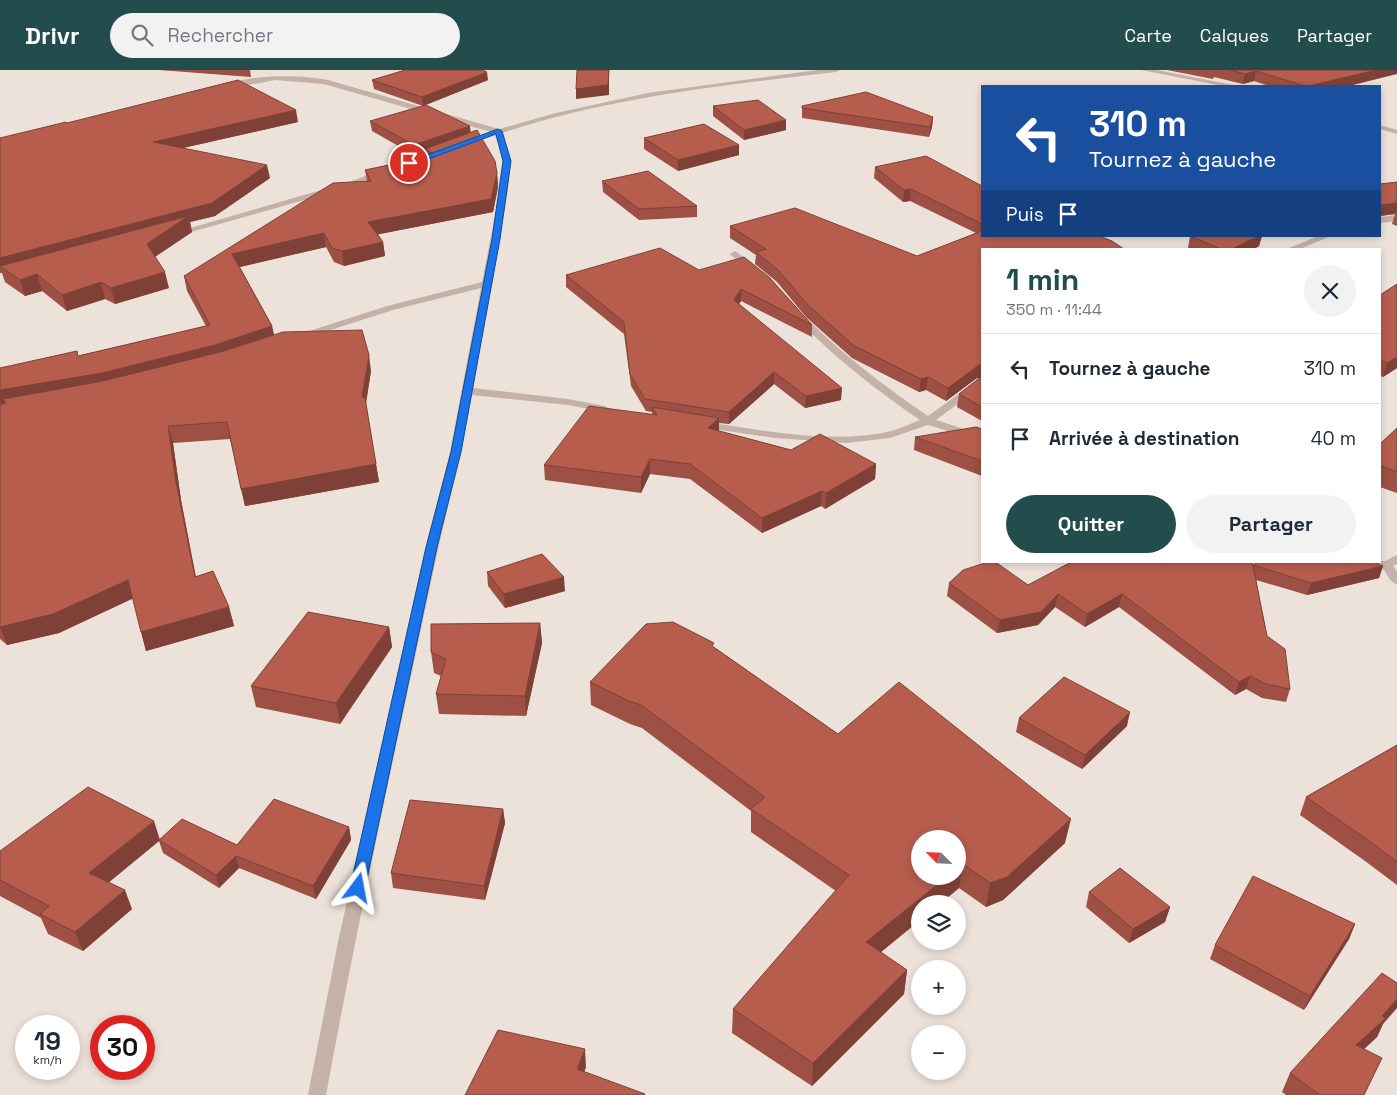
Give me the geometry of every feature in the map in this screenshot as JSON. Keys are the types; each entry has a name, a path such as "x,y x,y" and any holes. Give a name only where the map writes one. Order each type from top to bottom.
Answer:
{"street":[{"path":"454,147 498,131 665,91 836,70"},
{"path":"1145,70 1228,85"},
{"path":"218,89 263,78 295,77 324,82 498,131"},
{"path":"1381,127 1397,132"},
{"path":"316,1095 346,942 432,547 456,452 496,239 507,161 498,131"},
{"path":"170,234 355,183 391,170"},
{"path":"1381,220 1397,218"},
{"path":"1294,248 1324,237"},
{"path":"735,254 758,272"},
{"path":"296,338 390,308 487,284"},
{"path":"796,313 838,354 886,393 928,421 981,438"},
{"path":"694,424 775,435 846,440 890,434 928,421 981,383"},
{"path":"467,391 568,402 616,411"},
{"path":"1391,562 1397,580"}],"building":[{"path":"405,70 482,70 487,72 422,97 372,80"},
{"path":"577,70 609,70 608,85 576,89"},
{"path":"1230,70 1376,70 1313,85 1302,85 1256,71 1245,74"},
{"path":"238,80 296,110 153,142 267,165 212,203 0,258 0,138"},
{"path":"866,92 933,117 930,127 802,108 802,106"},
{"path":"758,100 786,120 744,130 713,106"},
{"path":"426,105 470,126 414,145 370,121"},
{"path":"704,124 739,145 678,160 644,138"},
{"path":"477,130 495,161 497,173 491,199 368,222 383,242 342,251 332,248 324,233 232,254 272,326 215,345 102,373 0,390 0,368 77,351 78,356 210,325 184,276 333,183 371,181 365,170 436,155 425,149"},
{"path":"926,156 981,185 981,224 911,189 904,190 875,167"},
{"path":"648,171 697,206 639,209 602,181"},
{"path":"1397,182 1397,203 1381,204 1381,184"},
{"path":"795,208 917,256 981,231 981,237 1102,237 1122,248 981,248 981,365 948,388 928,377 921,379 853,345 807,304 778,270 756,252 766,249 730,226"},
{"path":"188,216 147,244 165,272 111,288 101,282 62,295 37,274 20,280 0,266"},
{"path":"1192,237 1257,237 1234,248 1219,248"},
{"path":"660,248 699,270 744,257 769,277 812,325 741,289 734,300 842,388 806,396 774,372 729,412 645,399 630,374 624,322 566,275"},
{"path":"1397,284 1397,357 1387,363 1381,360 1381,294"},
{"path":"362,330 369,355 362,397 365,398 376,464 241,489 227,422 168,426 176,482 195,577 213,571 229,607 141,632 128,580 53,614 0,627 0,405 6,403 3,399 103,381 224,351 283,332"},
{"path":"981,377 981,406 959,394"},
{"path":"589,406 657,415 652,407 719,418 708,428 791,450 820,434 876,464 826,493 822,491 762,518 690,464 650,459 641,477 544,465"},
{"path":"976,427 981,429 981,461 915,437"},
{"path":"1397,428 1397,472 1381,465 1381,443"},
{"path":"542,554 564,577 504,594 487,572"},
{"path":"985,563 997,563 1028,585 1069,563 1252,563 1267,636 1285,649 1290,689 1266,684 1250,676 1239,682 1122,594 1087,614 1058,594 1041,612 1000,620 949,583 963,570"},
{"path":"1256,563 1376,563 1383,566 1311,583 1253,565"},
{"path":"308,612 389,627 336,703 251,686"},
{"path":"673,622 714,643 712,646 838,734 899,682 1071,819 1007,877 990,883 966,866 966,830 911,830 911,885 937,885 924,895 911,895 911,906 866,942 907,970 813,1063 733,1009 849,875 751,809 765,797 641,705 590,682 646,624"},
{"path":"540,623 525,696 436,694 446,659 431,652 431,624"},
{"path":"1064,677 1130,712 1085,755 1019,718"},
{"path":"1397,745 1397,862 1306,797"},
{"path":"88,787 154,821 89,873 125,890 75,932 40,914 49,906 0,880 0,851"},
{"path":"274,799 349,827 313,886 236,856 216,875 159,840 182,819 237,845"},
{"path":"410,800 503,809 484,886 391,873"},
{"path":"1120,868 1170,907 1133,929 1089,892"},
{"path":"1253,876 1355,924 1310,996 1215,945"},
{"path":"1382,973 1397,983 1397,999 1382,1016 1386,1018 1356,1045 1382,1058 1364,1095 1320,1095 1290,1073"},
{"path":"498,1030 585,1049 577,1069 645,1094 465,1095"}],"route":[{"path":"358,888 432,547 456,452 496,239 507,161 498,131 409,163"}]}
